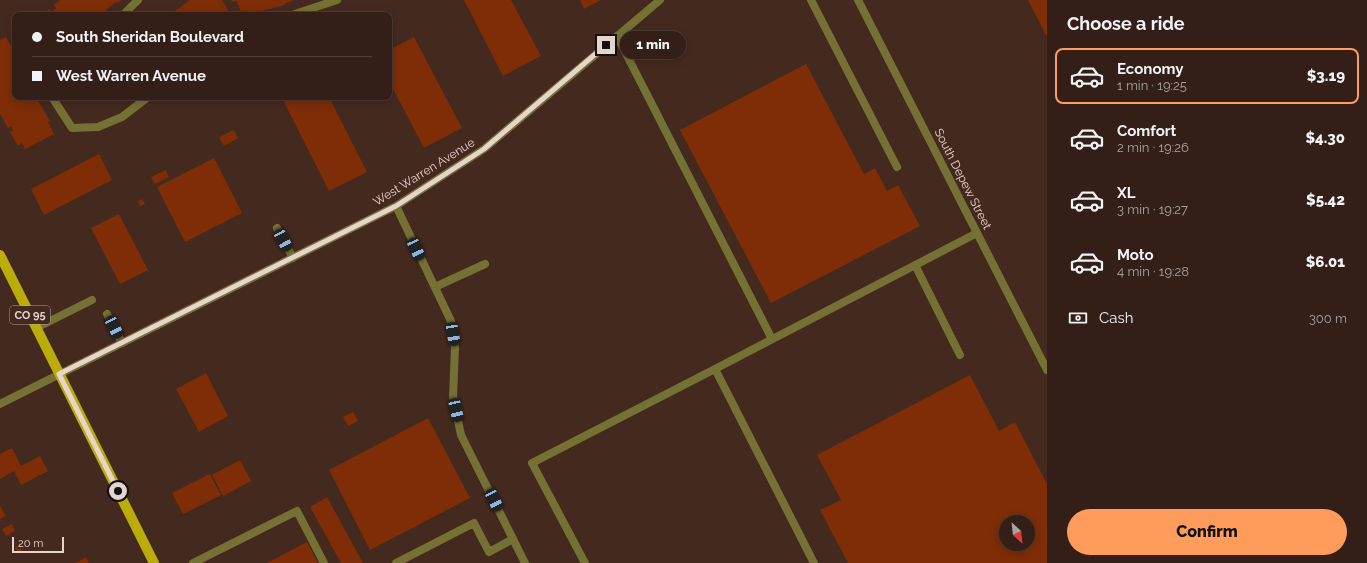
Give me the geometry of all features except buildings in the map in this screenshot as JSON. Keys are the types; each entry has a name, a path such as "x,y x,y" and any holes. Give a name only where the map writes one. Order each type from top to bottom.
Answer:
{"main road":[{"name":"CO 95","path":"0,255 154,563"}],"street":[{"path":"127,12 138,0"},
{"path":"301,12 337,0"},
{"name":"West Warren Avenue","path":"0,404 396,206 484,149 660,0"},
{"path":"811,0 897,167"},
{"name":"South Depew Street","path":"858,0 1047,370"},
{"path":"617,36 772,339"},
{"path":"54,100 72,128 98,127 122,117 144,100"},
{"path":"396,206 451,321 455,348 453,397 461,436 525,563"},
{"path":"277,228 293,258"},
{"path":"585,563 532,463 977,233"},
{"path":"435,288 485,264"},
{"path":"915,265 960,355"},
{"path":"36,328 92,300"},
{"path":"107,314 122,343"},
{"path":"715,369 814,563"},
{"path":"193,563 297,511 324,563"},
{"path":"396,563 474,523 489,552 513,539"}],"route":[{"path":"118,491 59,374 396,206 484,149 606,45"}]}
